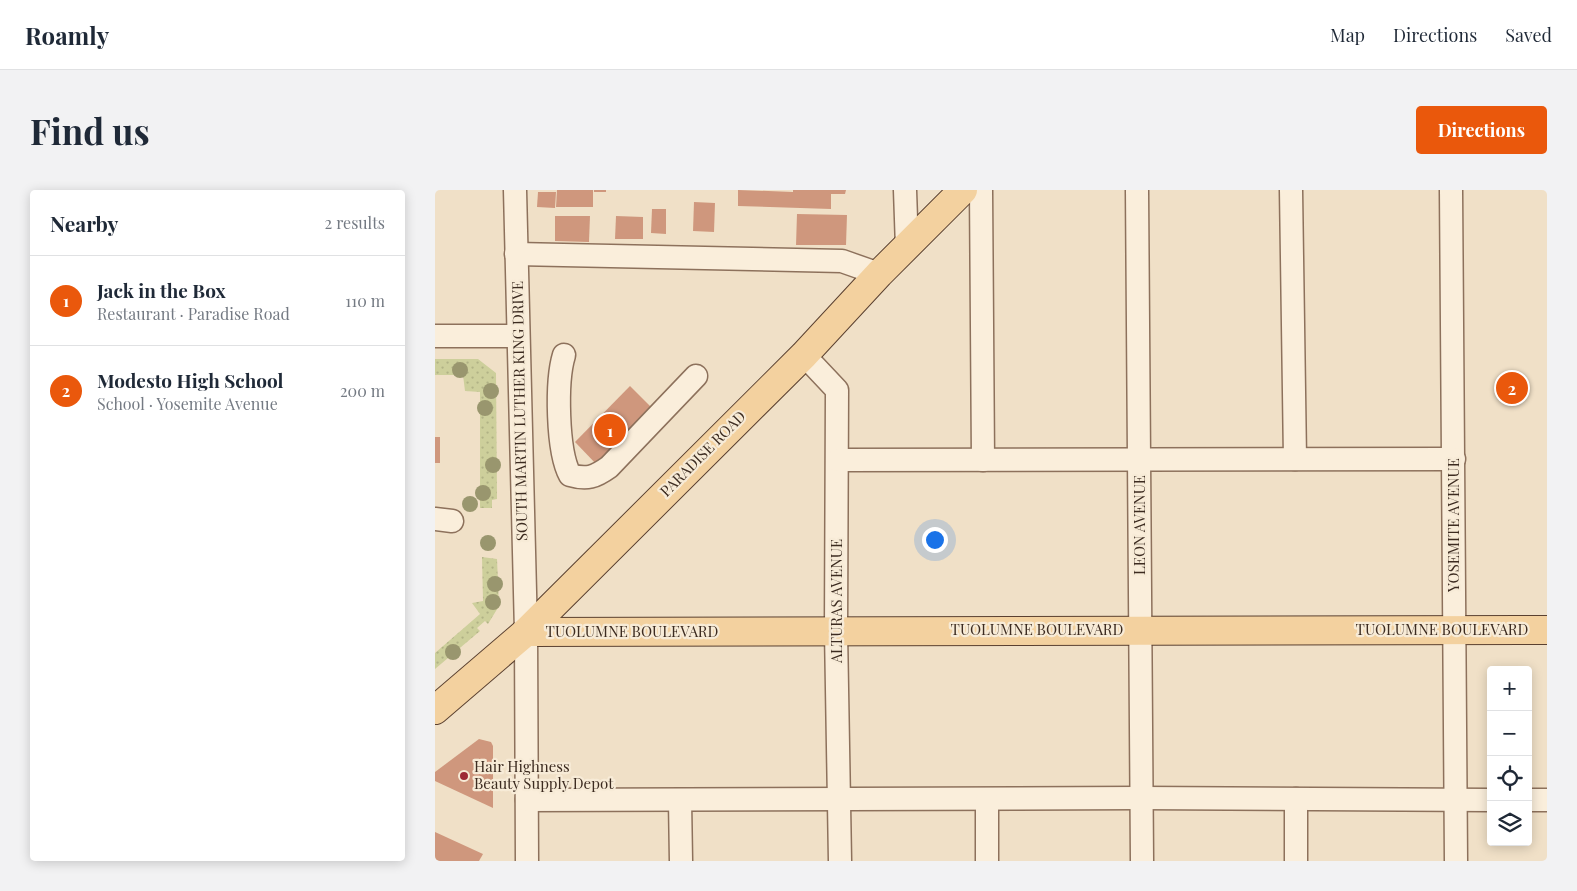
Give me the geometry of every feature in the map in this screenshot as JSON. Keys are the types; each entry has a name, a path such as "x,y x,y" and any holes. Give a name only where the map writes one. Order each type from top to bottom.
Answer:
{"main road":[{"name":"PARADISE ROAD","path":"435,710 526,632 804,355 879,274 963,190"},
{"name":"TUOLUMNE BOULEVARD","path":"526,632 1140,629 1547,630"}],"street":[{"name":"SOUTH MARTIN LUTHER KING DRIVE","path":"515,190 517,336 526,632 527,861"},
{"path":"905,190 907,248"},
{"path":"981,190 983,460"},
{"name":"LEON AVENUE","path":"1137,190 1141,460 1142,861"},
{"path":"1291,190 1295,459"},
{"name":"YOSEMITE AVENUE","path":"1451,190 1456,861"},
{"path":"516,254 843,261 879,274"},
{"path":"435,336 517,336"},
{"path":"564,355 560,370 561,449 564,464 570,475 581,478 594,477 609,467 696,376"},
{"name":"ALTURAS AVENUE","path":"804,355 837,390 838,460 835,631 840,861"},
{"path":"838,460 1454,458"},
{"path":"527,800 1141,798 1487,800"},
{"path":"1296,799 1296,861"},
{"path":"680,800 681,861"},
{"path":"987,800 987,861"},
{"path":"1532,800 1547,800"}],"green space":[{"path":"435,359 478,359 496,373 497,499 492,500 492,508 480,508 480,392 465,391 463,375 435,375"},
{"path":"482,557 497,559 499,606 488,624 485,621 477,628 480,631 435,669 435,653 480,614 472,603 483,601"}],"building":[{"path":"557,190 593,190 593,207 556,207"},
{"path":"594,190 606,190 606,192 594,192"},
{"path":"738,190 793,192 793,190 846,190 845,194 831,194 831,209 738,206"},
{"path":"538,192 556,192 555,208 537,207"},
{"path":"694,202 715,203 714,232 693,231"},
{"path":"652,209 666,209 666,234 651,233"},
{"path":"797,214 847,215 846,245 796,245"},
{"path":"555,216 590,216 589,242 555,241"},
{"path":"616,216 643,217 643,239 615,239"},
{"path":"630,386 653,409 598,466 575,442"},
{"path":"435,437 440,437 440,463 435,463"},
{"name":"Hair Highness Beauty Supply Depot","path":"479,739 491,742 493,746 493,808 435,781 435,772"},
{"path":"435,832 483,854 479,861 435,861"}],"place":[{"name":"Modesto High School","path":"1512,388"},
{"name":"Jack in the Box","path":"610,430"},
{"name":"Hair Highness Beauty Supply Depot","path":"464,776"}]}
